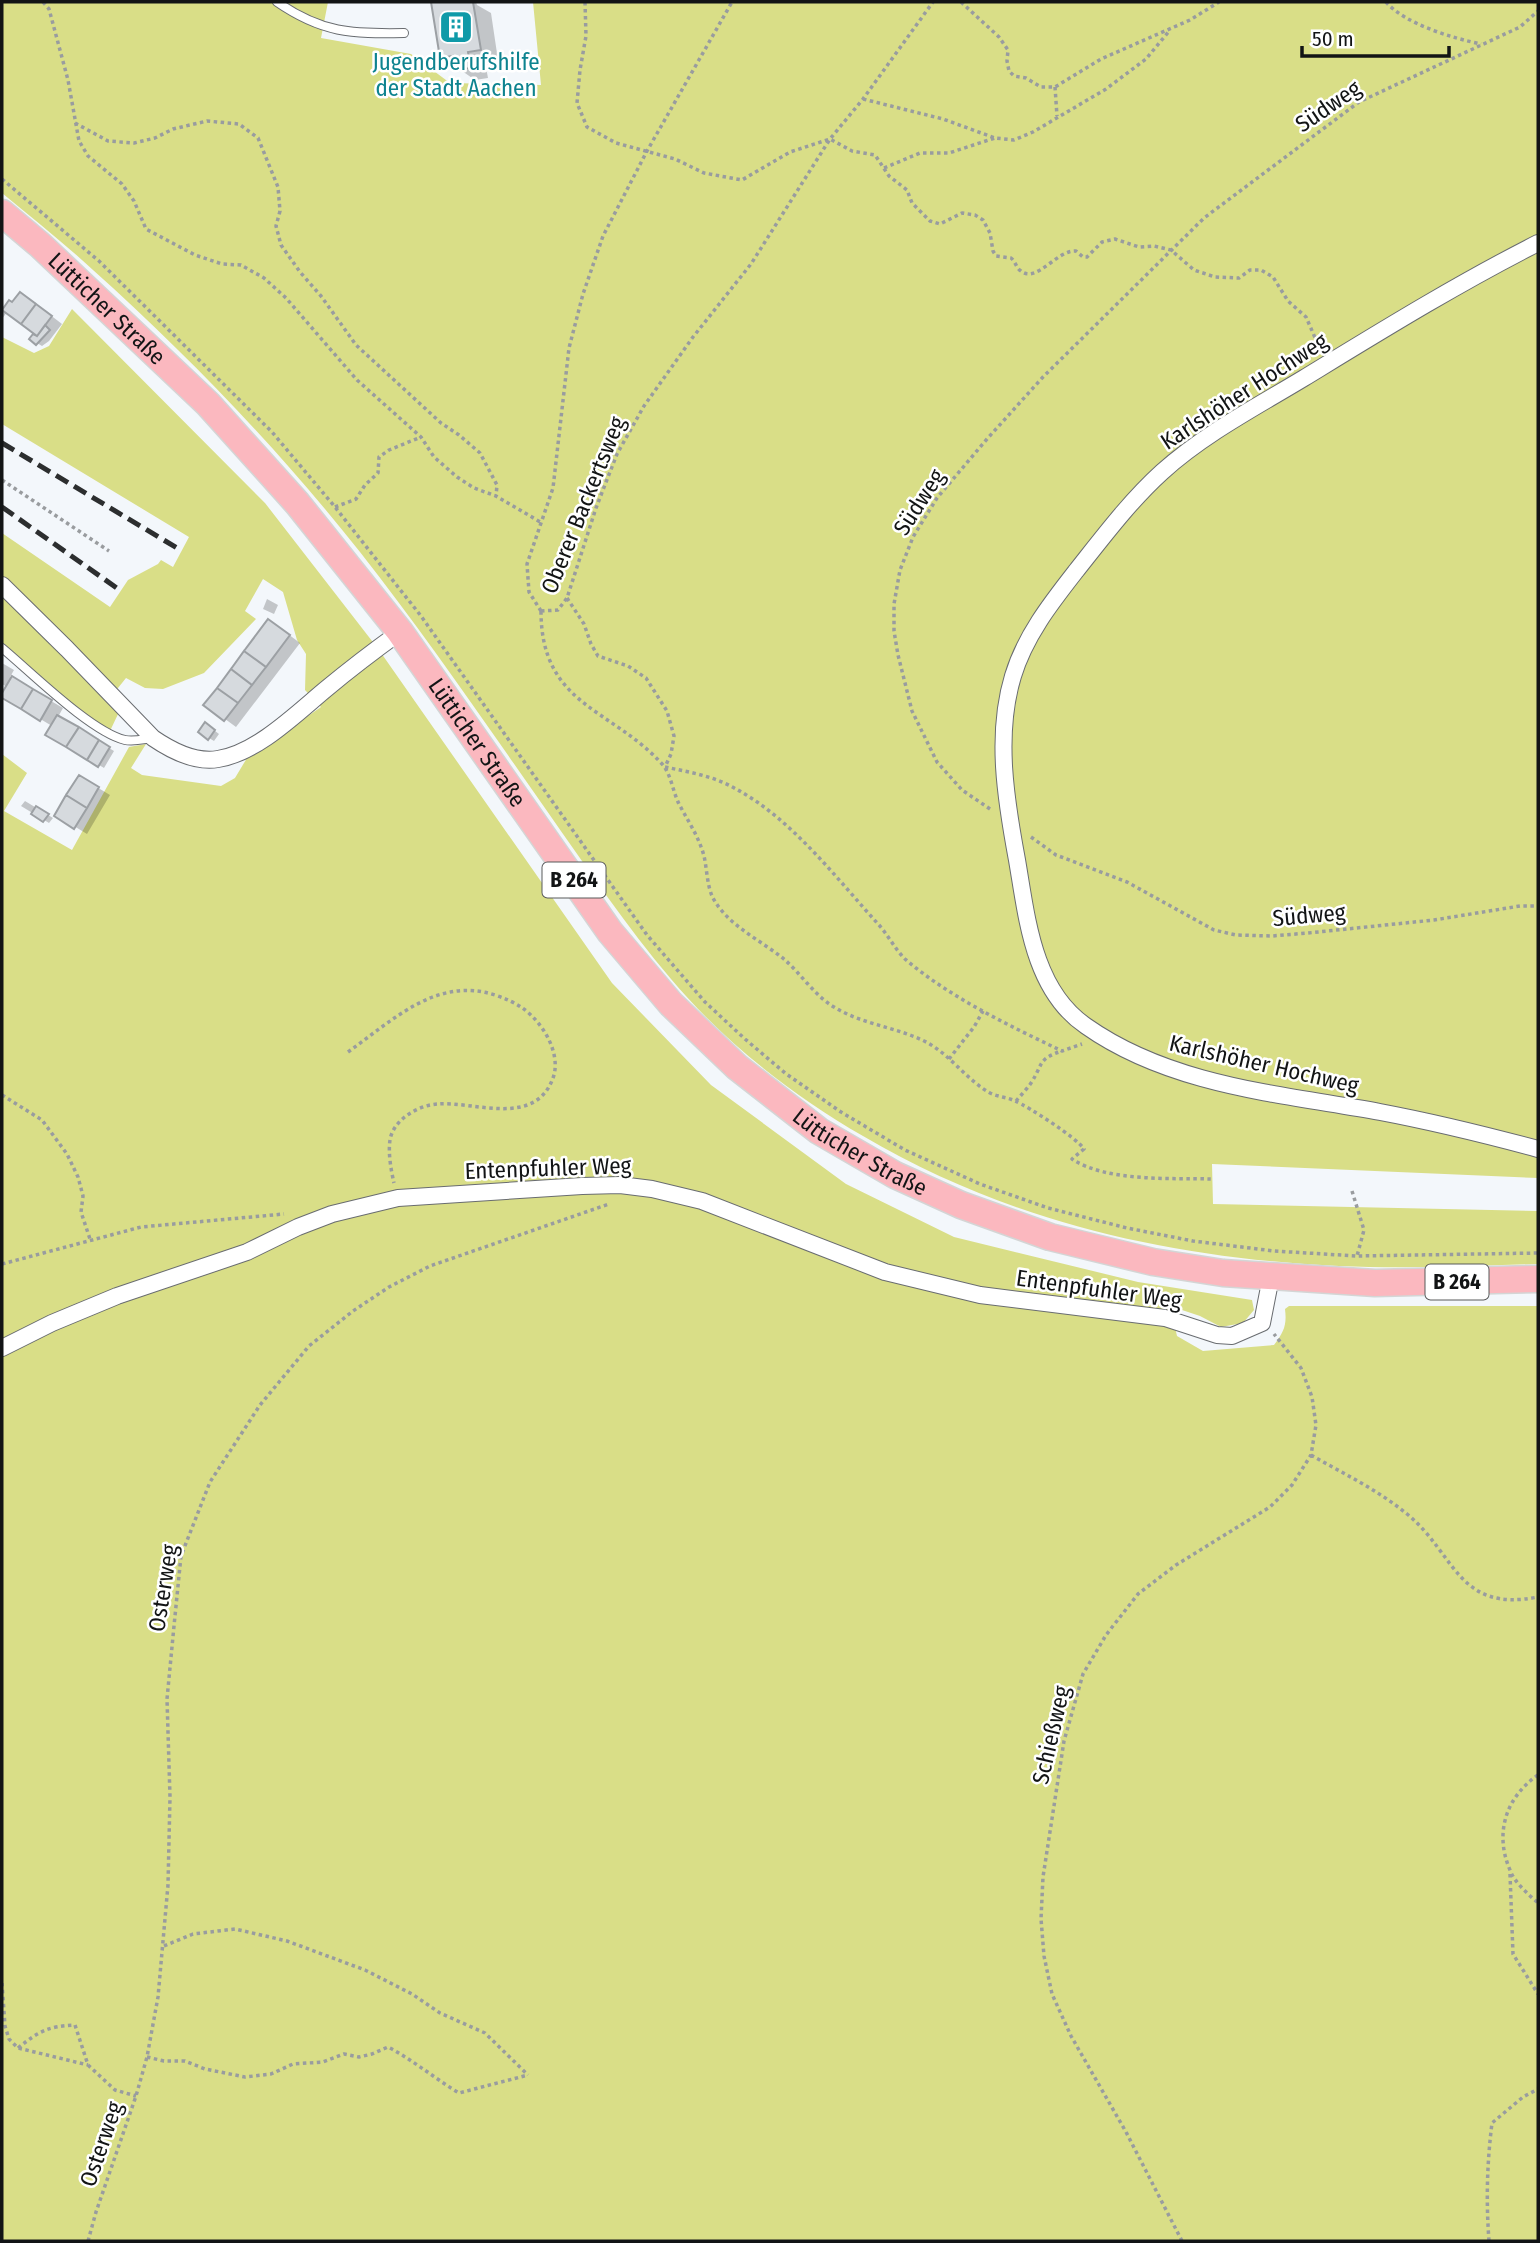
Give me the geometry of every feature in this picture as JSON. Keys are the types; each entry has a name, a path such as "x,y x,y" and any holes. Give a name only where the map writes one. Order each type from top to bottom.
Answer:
{"main road":[{"name":"Lütticher Straße","path":"2,213 40,245 208,404 297,503 400,632 610,932 671,1004 737,1067 819,1131 906,1180 961,1205 1050,1237 1153,1262 1223,1273 1375,1283 1538,1279"}],"street":[{"name":"Karlshöher Hochweg","path":"1538,243 1447,291 1232,422 1161,472 1121,516 1049,605 1028,639 1013,676 1006,707 1004,741 1010,822 1029,926 1039,964 1055,995 1081,1023 1146,1060 1191,1076 1397,1116 1538,1149"},
{"path":"2,585 153,738 168,748 196,759 218,760 242,752 291,719 400,632"},
{"name":"Entenpfuhler Weg","path":"2,1348 52,1323 106,1301 247,1252 332,1214 398,1198 620,1185 652,1189 702,1201 885,1272 980,1295 1165,1318 1217,1335 1233,1336 1262,1323"},
{"path":"1262,1323 1271,1277"}],"lane":[{"path":"278,2 319,26 363,33 404,33"},
{"path":"2,648 74,709 110,734 128,741 153,738"}],"path":[{"path":"43,2 49,9 68,80 79,141 88,156 122,184 134,201 146,229 177,247 222,264 241,265 264,278 358,380 421,438 434,457 474,488 496,496 542,523"},
{"path":"585,2 586,36 577,103 587,127 616,143 675,159 704,173 742,180 790,152 830,139 852,150 875,155 889,176 907,190 916,207 934,223 940,225 961,213 975,215 983,220 990,233 996,257 1011,258 1020,271 1026,274 1033,274 1065,251 1076,251 1087,257 1102,242 1115,239 1139,247 1154,246 1171,250 1183,262 1205,275 1228,279 1239,278 1250,270 1261,270 1273,276 1288,302 1306,317 1329,363"},
{"name":"Oberer Backertsweg","path":"732,2 647,151 603,236 583,295 569,348 553,488 527,564 529,592 541,611 558,610 567,598 617,454 644,406 693,337 751,264 830,139 863,99 933,2"},
{"path":"961,2 999,37 1007,50 1009,71 1014,76 1027,78 1041,87 1055,87 1101,59 1170,30 1219,2"},
{"path":"1386,2 1414,21 1461,40 1483,44"},
{"name":"Südweg","path":"1538,11 1520,27 1359,102 1204,218 1043,377 937,498 913,537 900,570 894,604 894,631 904,683 924,738 949,778 962,790 1056,855 1127,882 1214,930 1236,935 1272,936 1434,920 1520,906 1538,906"},
{"path":"1533,16 1538,23"},
{"path":"863,99 943,119 995,138 1014,140 1033,132 1106,89 1146,59 1170,30"},
{"path":"1055,87 1057,117"},
{"path":"75,123 108,141 134,143 206,121 239,124 258,138 278,187 280,211 276,226 281,245 356,345 441,424 480,453 497,485 496,496"},
{"path":"884,168 920,153 949,153 995,138"},
{"path":"2,179 99,261 272,432 335,507 429,628 647,935 705,1002 785,1073 841,1112 905,1150 980,1184 1048,1208 1127,1228 1193,1241 1273,1251 1357,1256 1538,1253"},
{"path":"335,507 356,499 365,485 379,473 379,457 421,438"},
{"path":"2,480 109,551"},
{"path":"567,598 584,624 598,656 628,666 646,678 667,710 674,736 671,754 665,767"},
{"path":"541,611 541,633 550,661 562,682 579,700 635,739 665,767 678,803 695,831 703,853 712,897 725,914 784,959 832,1006 869,1024 929,1044 992,1094 1016,1101 1075,1139 1084,1149 1072,1159 1078,1163 1106,1172 1211,1179"},
{"path":"665,767 706,776 736,788 759,803 819,859 904,957 983,1011 1062,1051"},
{"path":"348,1052 412,1007 436,994 468,989 515,1002 532,1015 546,1034 553,1051 555,1070 552,1081 542,1096 528,1104 510,1110 438,1104 411,1113 398,1123 390,1139 391,1170 398,1198"},
{"path":"949,1059 983,1011"},
{"path":"1016,1101 1032,1082 1046,1056 1084,1043 1107,1040"},
{"path":"2,1095 42,1120 66,1154 78,1177 83,1196 81,1212 90,1239"},
{"path":"1352,1191 1364,1230 1357,1256"},
{"name":"Osterweg","path":"88,2241 136,2096 147,2057 158,1997 170,1797 167,1699 181,1556 210,1482 260,1405 309,1346 353,1311 389,1287 430,1266 616,1202"},
{"path":"2,1264 141,1227 288,1213"},
{"name":"Schießweg","path":"1182,2241 1126,2132 1071,2036 1052,1994 1044,1956 1041,1919 1043,1877 1064,1741 1083,1674 1105,1635 1138,1594 1176,1565 1270,1507 1292,1485 1311,1455 1316,1425 1312,1397 1301,1368 1281,1341 1262,1323"},
{"path":"1311,1455 1385,1496 1417,1522 1452,1568 1475,1590 1505,1601 1538,1597"},
{"path":"1538,1775 1516,1794 1507,1810 1502,1838 1510,1872 1513,1954 1538,1994"},
{"path":"1531,1780 1538,1783"},
{"path":"1510,1872 1538,1903"},
{"path":"147,2057 164,2061 185,2061 205,2069 245,2077 271,2074 293,2064 323,2062 344,2054 359,2057 388,2047 412,2060 459,2093 528,2075 485,2033 440,2013 412,1994 365,1970 287,1941 235,1929 193,1934 163,1946"},
{"path":"2,1983 5,2026 9,2039 18,2048 88,2065 115,2090 136,2096"},
{"path":"18,2048 37,2033 56,2025 75,2025 88,2065"},
{"path":"1489,2241 1486,2198 1492,2123 1522,2097 1538,2089"}],"green space":[{"path":"2,2 328,2 321,38 411,54 450,83 541,85 533,2 1538,2 1538,1178 1212,1164 1213,1204 1538,1211 1538,1264 1389,1267 1276,1262 1153,1244 1092,1230 1033,1213 918,1166 810,1103 760,1066 692,1002 638,938 408,616 298,477 164,336 82,260 2,193"},
{"path":"72,309 265,503 379,650 612,983 711,1085 846,1184 954,1237 1138,1282 1252,1300 1254,1310 1243,1323 1221,1327 1200,1316 1170,1306 1177,1336 1203,1351 1274,1345 1284,1328 1285,1309 1289,1306 1538,1306 1538,2241 2,2241 2,754 27,773 4,811 72,850 129,747 146,744 131,768 142,775 221,786 235,778 247,758 321,707 305,690 306,654 297,640 283,592 263,579 245,611 256,619 204,673 163,689 145,688 126,678 114,693 119,712 110,731 75,706 2,642 2,533 110,607 128,580 161,560 173,567 189,537 2,424 2,337 34,353 49,346"}],"building":[{"name":"Jugendberufshilfe der Stadt Aachen","path":"431,2 473,2 481,50 468,52 471,68 456,70 453,56 440,58"},
{"path":"20,292 36,304 21,324 2,310 9,300 12,302"},
{"path":"36,304 52,316 37,336 21,324"},
{"path":"45,325 50,330 36,345 29,339 33,334 37,336"},
{"path":"268,619 290,635 266,667 244,651"},
{"path":"244,651 266,667 252,685 231,669"},
{"path":"231,669 252,685 238,703 217,688"},
{"path":"12,676 33,689 21,709 2,698"},
{"path":"217,688 238,703 224,721 203,705"},
{"path":"33,689 52,700 40,721 21,709"},
{"path":"57,715 79,727 66,747 45,735"},
{"path":"205,722 215,730 208,740 198,732"},
{"path":"79,727 99,740 87,760 66,747"},
{"path":"99,740 110,747 98,767 87,760"},
{"path":"79,775 99,787 87,808 66,795"},
{"path":"66,795 87,808 74,829 54,816"},
{"path":"36,806 49,814 43,822 31,814"}],"railway":[{"path":"2,443 182,551"},
{"path":"2,507 121,591"}],"place":[{"name":"Jugendberufshilfe der Stadt Aachen","path":"456,27"}]}
